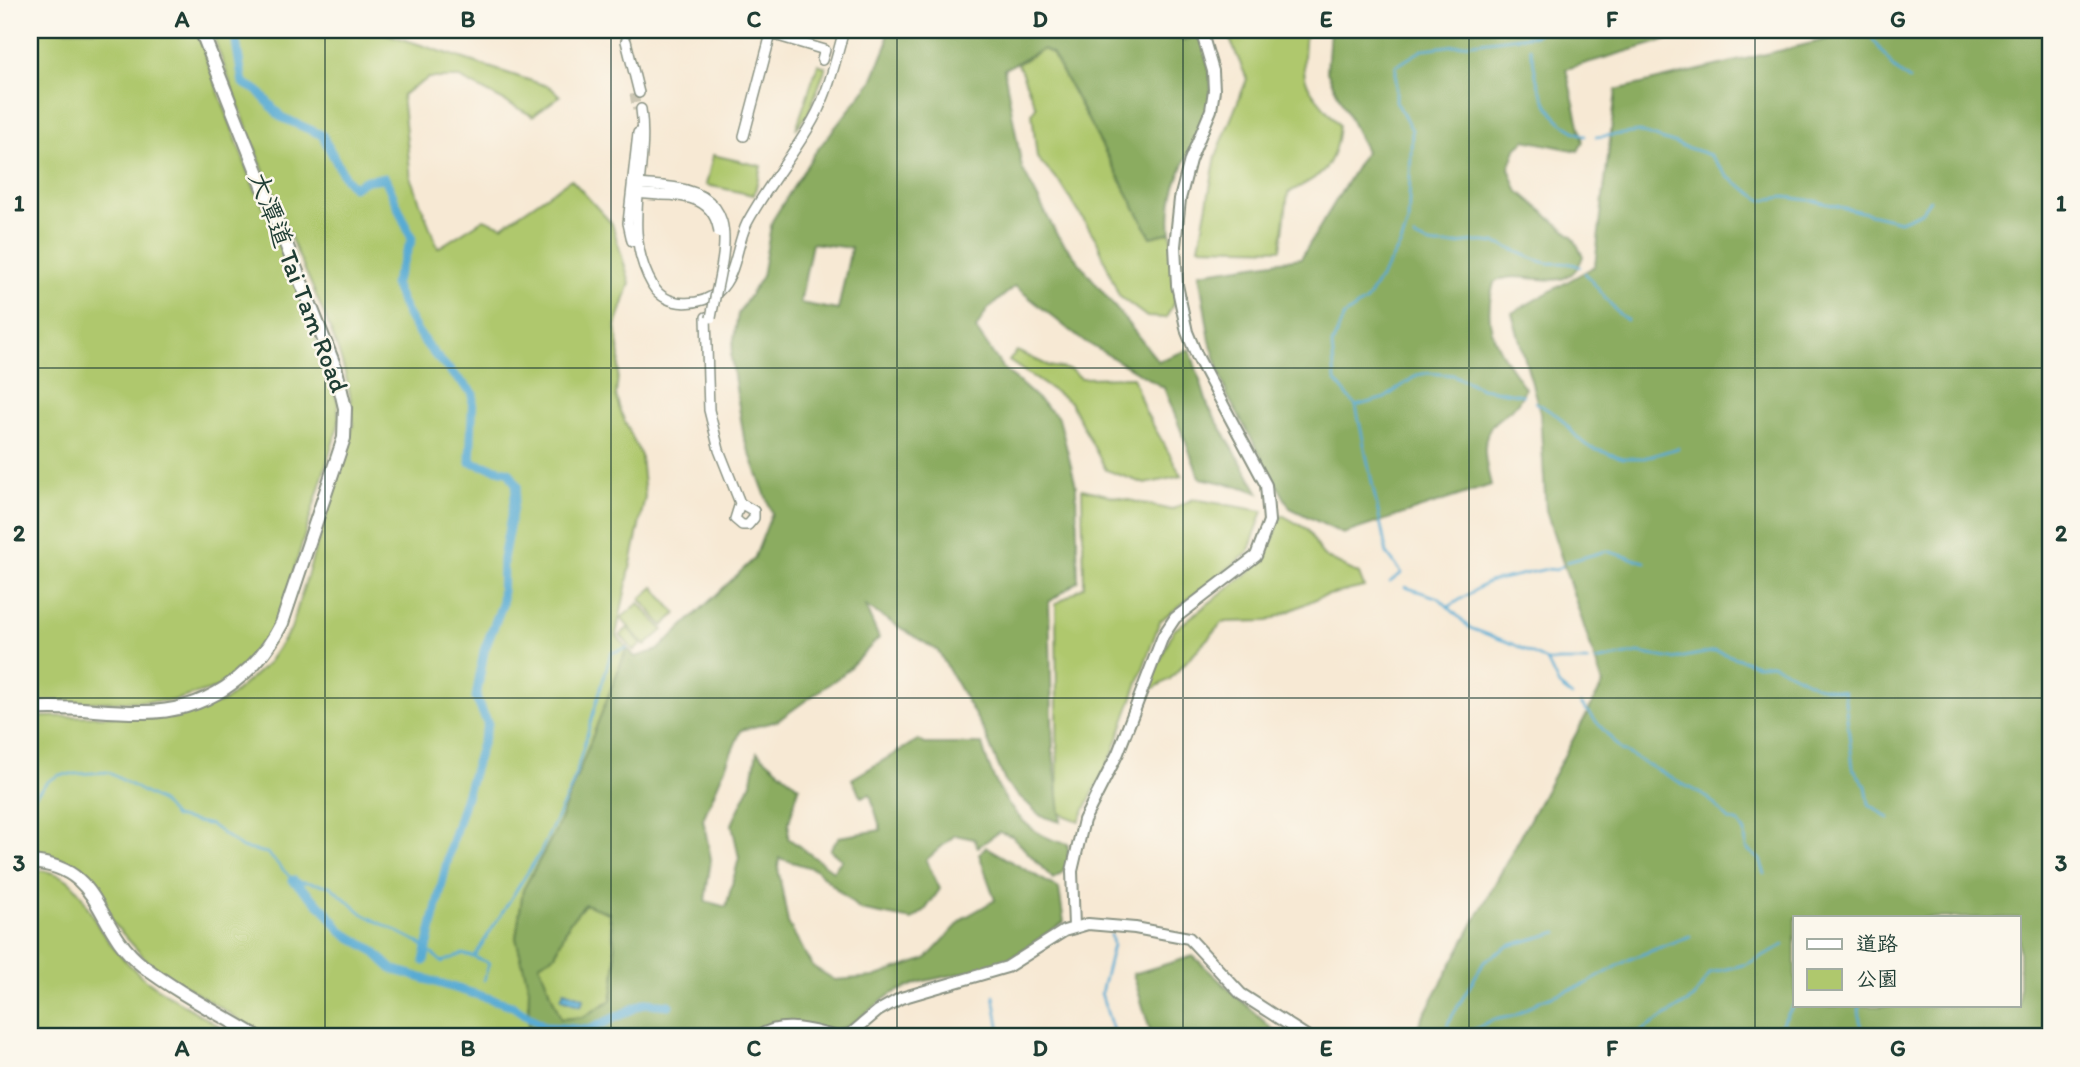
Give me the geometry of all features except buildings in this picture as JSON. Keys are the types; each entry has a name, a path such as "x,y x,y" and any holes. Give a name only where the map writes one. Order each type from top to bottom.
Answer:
{"main road":[{"name":"大潭道 Tai Tam Road","path":"30,709 165,711 208,698 245,673 267,649 282,624 344,438 345,408 336,369 201,30"},
{"path":"30,862 59,866 75,875 91,892 111,932 135,959 258,1037"},
{"path":"759,1037 772,1029 784,1027 814,1036 834,1037"}],"street":[{"path":"639,110 635,224 640,254 655,289 673,302 703,300 720,289 731,271 747,224 814,118 844,30"},
{"path":"1074,927 1072,871 1080,834 1091,805 1118,754 1163,636 1175,618 1256,556 1269,521 1266,485 1197,356 1185,324 1177,285 1175,246 1180,199 1190,160 1211,110 1214,90 1213,71 1201,30"},
{"path":"744,136 772,32 825,52"},
{"path":"626,41 636,91"},
{"path":"636,188 661,190 699,200 717,222 719,243 705,317 705,369 709,410 719,450 739,501"},
{"path":"846,1037 878,1011 901,998 1007,967 1074,927 1088,924 1135,928 1189,939 1241,993 1308,1037"}],"green space":[{"path":"30,30 196,30 253,185 288,256 338,403 339,423 278,622 255,655 218,688 171,701 30,703"},
{"path":"211,30 375,30 550,87 560,96 533,116 460,78 429,78 402,95 411,179 438,248 484,219 502,226 571,179 612,224 630,283 616,326 620,357 616,395 620,411 641,456 645,497 616,635 627,648 556,830 523,890 516,938 529,988 528,1037 267,1037 149,963 113,923 94,884 80,869 61,859 30,855 30,717 173,715 225,701 266,665 291,629 353,425 346,376 338,350 267,179"},
{"path":"887,30 1172,30 1183,41 1199,33 1210,73 1209,105 1174,190 1171,232 1151,237 1052,53 1043,49 1004,69 1022,168 1057,235 1158,361 1190,349 1208,406 1259,493 1200,478 1164,388 1079,338 1015,286 987,310 976,329 1002,367 1059,418 1076,486 1078,581 1049,602 1053,751 1061,822 1041,816 1006,784 984,731 938,651 865,606 879,638 843,674 777,721 741,730 703,819 711,859 705,901 726,907 739,858 732,824 752,781 757,752 799,787 789,822 788,838 833,871 842,860 830,850 839,837 881,830 870,794 861,797 852,779 918,740 925,744 982,744 1002,793 1022,820 1051,839 1068,844 1067,865 1053,879 1012,836 999,832 978,847 974,839 955,835 926,860 940,889 925,910 912,920 860,910 815,869 779,858 778,868 788,923 812,966 835,980 874,977 926,959 964,918 995,900 979,854 986,847 1059,889 1064,922 1001,965 920,982 891,994 849,1026 822,1035 793,1021 784,1021 767,1025 747,1037 528,1037 529,988 516,938 523,890 556,830 627,648 635,657 658,650 754,559 772,513 744,438 731,357 738,314 762,276 772,221 814,154 872,81 887,45","holes":["812,243 851,248 838,310 800,303","585,904 609,913 615,956 611,1000 583,1017 561,1019 539,964 555,955 569,923"]},
{"path":"1226,30 1306,30 1304,74 1311,90 1339,125 1334,151 1325,168 1311,180 1288,193 1281,249 1199,247 1216,156 1247,79"},
{"path":"1330,30 1701,30 1566,69 1583,142 1578,151 1525,140 1517,147 1509,168 1517,190 1573,237 1583,256 1576,270 1567,277 1556,280 1505,278 1494,283 1490,299 1491,327 1501,351 1525,388 1516,404 1496,421 1487,435 1485,452 1491,485 1343,534 1290,508 1227,395 1210,341 1199,273 1301,258 1366,151 1327,72"},
{"path":"1845,30 2050,30 2050,1037 1412,1037 1603,684 1546,511 1540,412 1512,313 1595,266 1616,90 1841,36"},
{"path":"1043,49 1052,53 1151,237 1171,232 1176,298 1166,318 1147,317 1119,296 1097,241 1061,184 1037,158 1032,113 1036,107 1018,64"},
{"path":"818,64 826,67 808,114 796,129"},
{"path":"713,155 761,166 754,195 706,185"},
{"path":"1017,351 1049,366 1071,370 1081,378 1133,377 1145,411 1182,476 1145,484 1106,470 1070,402 1009,361"},
{"path":"1082,489 1171,510 1193,499 1263,511 1248,553 1160,621 1112,755 1079,821 1058,813 1056,604 1084,586"},
{"path":"1282,515 1307,529 1323,556 1359,574 1364,587 1320,597 1268,621 1223,622 1170,679 1145,693 1173,631 1265,560"},
{"path":"654,587 676,614 663,626 640,599"},
{"path":"639,603 663,630 645,646 621,618"},
{"path":"628,628 642,644 634,651 620,635"},
{"path":"30,869 47,871 69,881 82,897 106,938 124,959 157,988 220,1027 218,1037 30,1037"},
{"path":"585,904 609,913 615,956 611,1000 583,1017 561,1019 539,964 555,955 569,923"},
{"path":"1193,956 1281,1037 1152,1037 1133,974"}],"water":[{"path":"564,991 584,998 581,1006 561,999"}],"waterway":[{"path":"234,30 243,83 258,91 281,117 322,135 345,178 353,187 367,180 385,178 412,239 394,284 401,302 426,344 473,393 470,462 509,472 517,486 503,559 502,605 484,651 476,698 488,724 451,845 424,961"},
{"path":"1390,582 1402,573 1387,554 1356,406 1335,380 1332,345 1344,316 1366,301 1401,244 1408,223 1412,130 1396,101 1396,66 1424,49 1536,35 1543,30"},
{"path":"1866,30 1895,69 1909,80"},
{"path":"1530,48 1537,80 1549,108 1561,122 1585,136"},
{"path":"1596,137 1640,132 1710,155 1728,177 1762,200 1785,197 1815,201 1900,221 1921,212 1930,200"},
{"path":"1414,237 1423,242 1441,245 1495,243 1540,261 1568,263 1580,267"},
{"path":"1585,273 1627,320"},
{"path":"1356,406 1385,398 1417,375 1428,373 1453,375 1481,388 1523,395"},
{"path":"1535,402 1558,416 1591,448 1623,458 1644,458 1678,448"},
{"path":"1567,562 1606,551 1645,562"},
{"path":"1450,606 1488,582 1547,569 1556,570 1562,566"},
{"path":"1405,587 1439,598 1470,628 1513,644 1547,661 1588,661"},
{"path":"484,980 489,963 474,957 540,853 572,786 611,653 627,648"},
{"path":"1595,661 1638,653 1673,659 1716,651 1757,665 1773,664 1816,686 1844,692 1853,768 1866,786 1869,804 1889,818"},
{"path":"1547,661 1559,686 1572,696"},
{"path":"1581,704 1621,750 1708,798 1729,820 1739,823 1745,832 1746,848 1760,860 1765,874"},
{"path":"30,801 47,782 59,775 108,772 161,802 174,817 211,825 242,848 267,853 293,880 330,886 363,914 418,942 442,962 463,954 474,957"},
{"path":"293,880 325,910 342,932 371,949 392,969 511,1005 545,1027 589,1030 645,1003 669,1005"},
{"path":"1446,1037 1448,1023 1484,962 1508,946 1558,932"},
{"path":"1111,935 1113,945 1101,993 1115,1037"},
{"path":"1450,1037 1468,1033 1492,1020 1514,1016 1541,1000 1586,984 1630,959 1690,936"},
{"path":"1632,1037 1694,998 1710,973 1747,964 1784,945"},
{"path":"994,996 1001,1037"},
{"path":"1773,1037 1793,1006"},
{"path":"1859,1007 1861,1037"}],"tunnel":[{"path":"634,94 637,110"}]}
